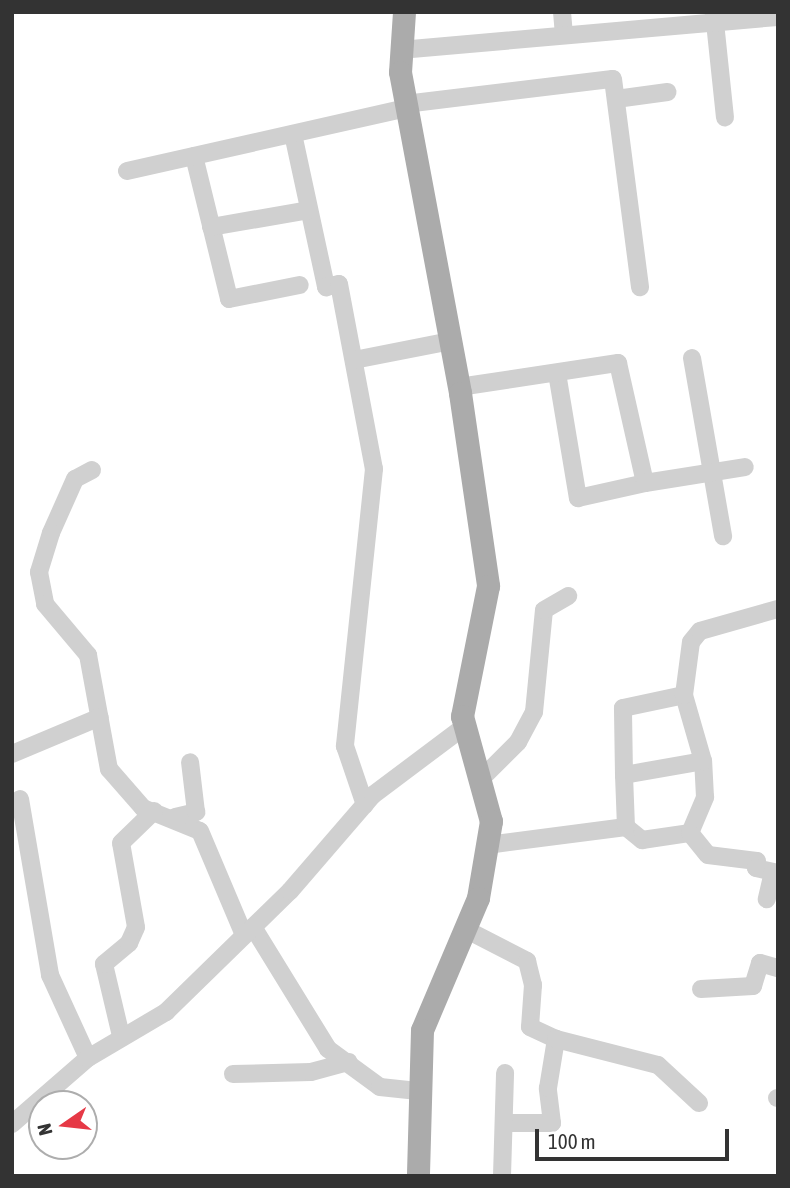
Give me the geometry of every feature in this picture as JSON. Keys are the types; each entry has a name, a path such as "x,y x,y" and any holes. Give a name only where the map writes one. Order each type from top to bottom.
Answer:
{"main road":[{"path":"404,12 400,50 406,106 446,342 459,387 488,586 465,726 491,821 478,898 422,1030 418,1091 418,1176"}],"street":[{"path":"562,12 564,35"},
{"path":"400,50 564,35 714,17 778,17"},
{"path":"714,17 725,117"},
{"path":"127,171 406,106 613,79 640,287"},
{"path":"616,99 668,92"},
{"path":"293,134 326,287 339,284 375,480 345,746 365,805"},
{"path":"194,156 229,299 300,285"},
{"path":"211,227 309,210"},
{"path":"354,360 446,342"},
{"path":"692,358 723,537"},
{"path":"459,387 618,363 645,483"},
{"path":"557,373 578,498 645,483 745,467"},
{"path":"92,470 66,493 39,572 45,604 88,655 109,769 132,800 153,811 175,817 200,831 209,844 248,931 309,1025 328,1049 380,1087 418,1091"},
{"path":"480,780 518,742 534,712 544,610 568,596"},
{"path":"690,833 705,797 703,761 684,695 685,653 700,631 778,609"},
{"path":"626,827 623,708 684,695"},
{"path":"12,754 100,717"},
{"path":"12,1124 88,1058 121,1036 166,1012 248,931 365,805 465,726"},
{"path":"624,775 703,761"},
{"path":"175,817 196,813 190,762"},
{"path":"20,799 50,975 88,1058"},
{"path":"121,1036 104,964 129,943 136,927 121,843 153,811"},
{"path":"487,845 626,827 651,840 690,833"},
{"path":"690,833 708,855 757,861 756,868 774,872 772,891"},
{"path":"465,929 527,961 533,985 530,1027 556,1039 658,1065 699,1103"},
{"path":"701,989 754,986 760,963 778,968"},
{"path":"505,1123 552,1123 548,1088 556,1039"},
{"path":"233,1074 310,1072 349,1062"},
{"path":"502,1176 505,1073"}]}
